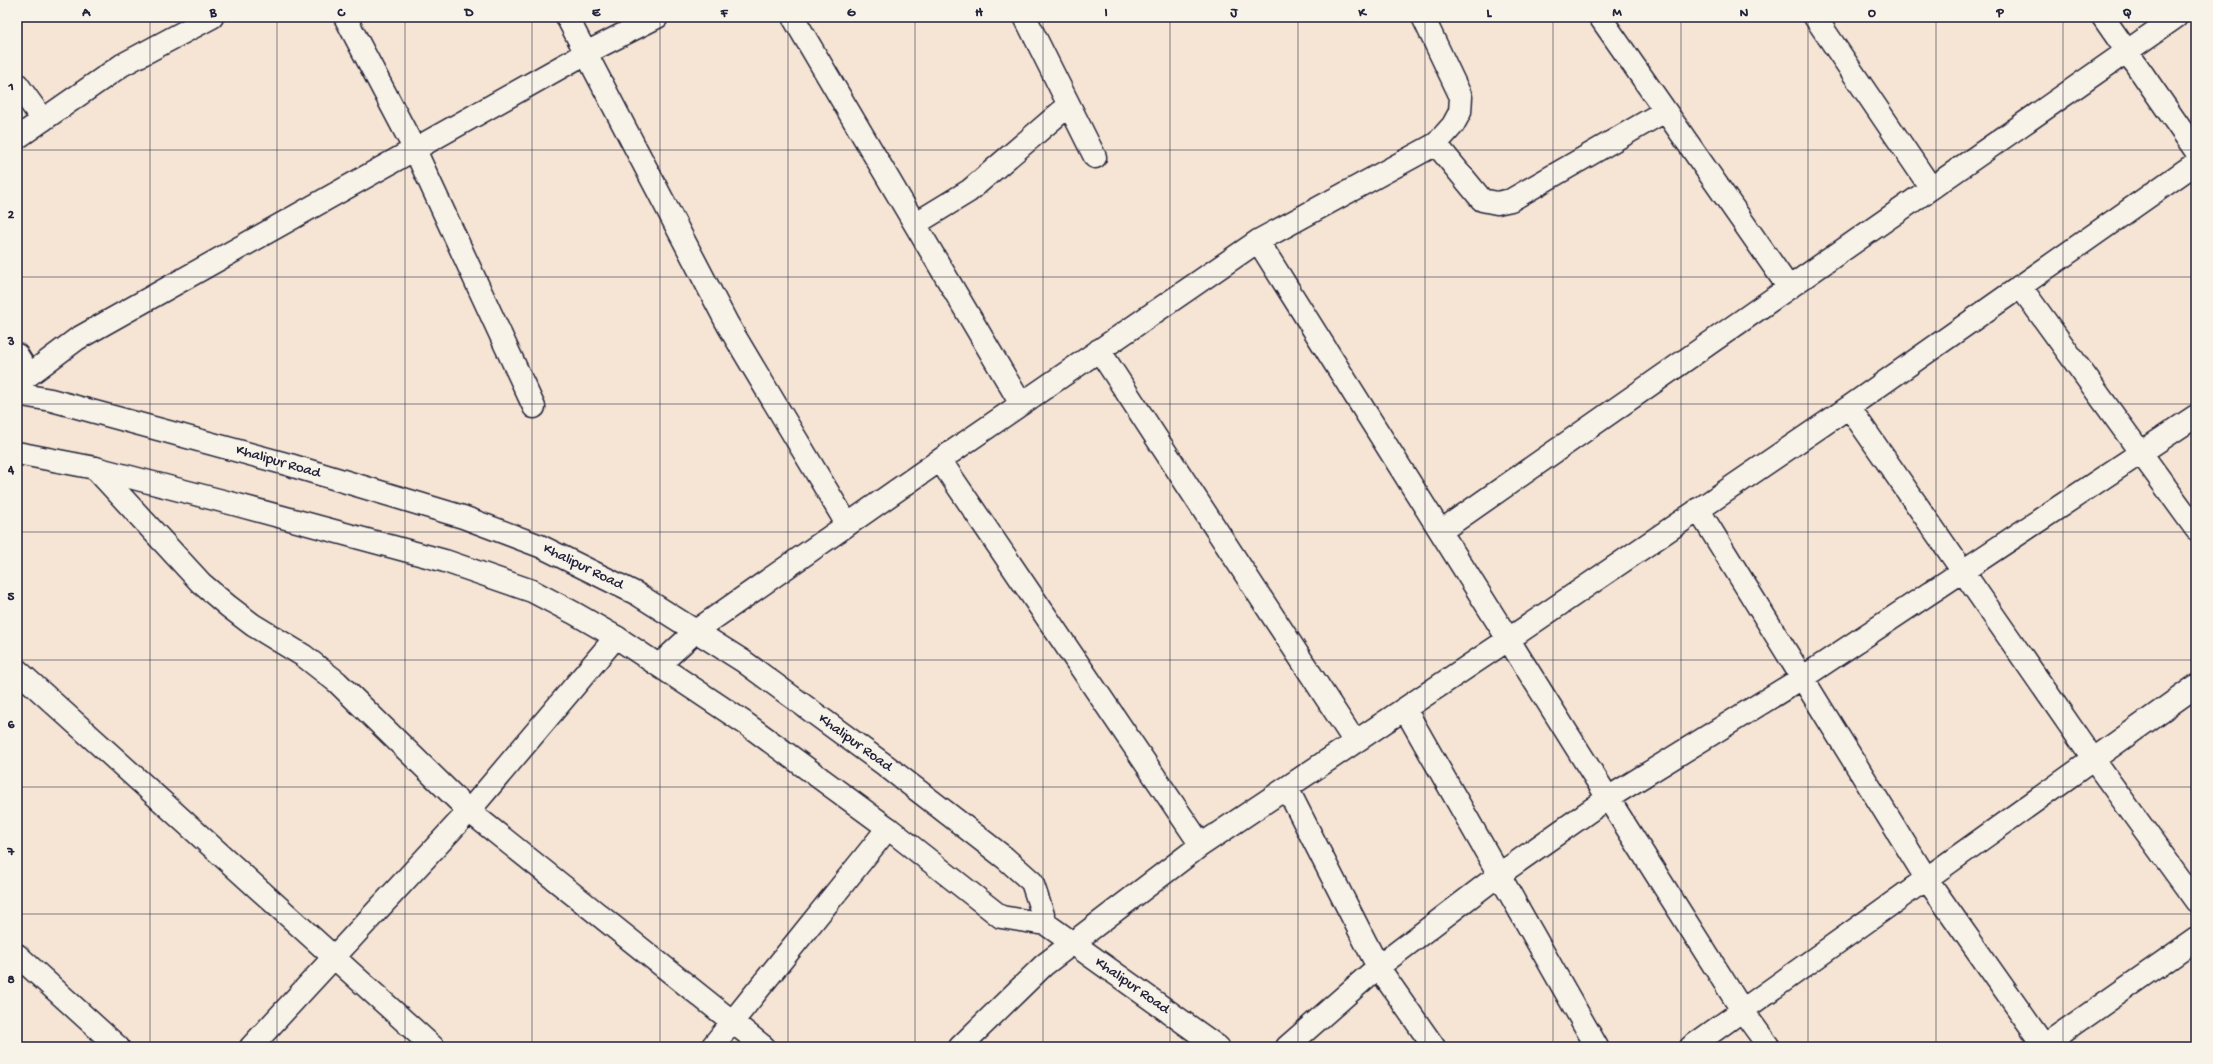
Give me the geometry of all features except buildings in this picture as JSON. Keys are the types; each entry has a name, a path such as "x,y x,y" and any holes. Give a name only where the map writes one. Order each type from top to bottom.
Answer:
{"street":[{"path":"17,138 122,65 212,17"},
{"path":"344,17 415,150 534,407"},
{"path":"567,17 728,325 847,524"},
{"path":"17,355 23,379 77,339 586,53 657,17"},
{"path":"793,17 1021,404"},
{"path":"1025,17 1095,157"},
{"path":"659,665 697,630 847,524 1258,240 1436,144 1453,126 1460,112 1461,97 1423,17"},
{"path":"1600,17 1789,288"},
{"path":"1815,17 1931,188"},
{"path":"2103,17 2196,151"},
{"path":"1441,531 2176,17"},
{"path":"17,84 43,120"},
{"path":"915,224 969,191 1069,105"},
{"path":"1436,144 1482,200 1496,203 1511,200 1665,111"},
{"path":"965,1046 1044,965 1201,846 1509,639 1849,407 2196,163"},
{"path":"1258,240 1742,1010 1769,1047"},
{"path":"2020,286 2196,529"},
{"path":"1099,350 1355,742"},
{"name":"Khalipur Road","path":"17,394 51,400 290,465 463,518 540,546 637,594 697,630 743,661 885,765 1005,858 1032,882 1046,924"},
{"path":"1849,407 2093,759 2196,901"},
{"path":"1287,1047 1378,967 1500,874 1608,798 1802,678 2196,416"},
{"name":"Khalipur Road","path":"17,453 96,468 445,562 532,591 616,637 745,723 888,828 1001,917 1046,924 1218,1047"},
{"path":"940,460 1201,846"},
{"path":"96,468 202,583 253,625 304,656 337,682 470,811 764,1047"},
{"path":"1698,509 1926,878 2044,1046 2196,939"},
{"path":"251,1047 470,811 616,637"},
{"path":"17,670 335,956 433,1047"},
{"path":"1691,1047 2196,686"},
{"path":"1405,709 1597,1047"},
{"path":"1287,788 1378,967 1434,1047"},
{"path":"712,1047 734,1022 888,828"},
{"path":"17,955 118,1047"}]}
